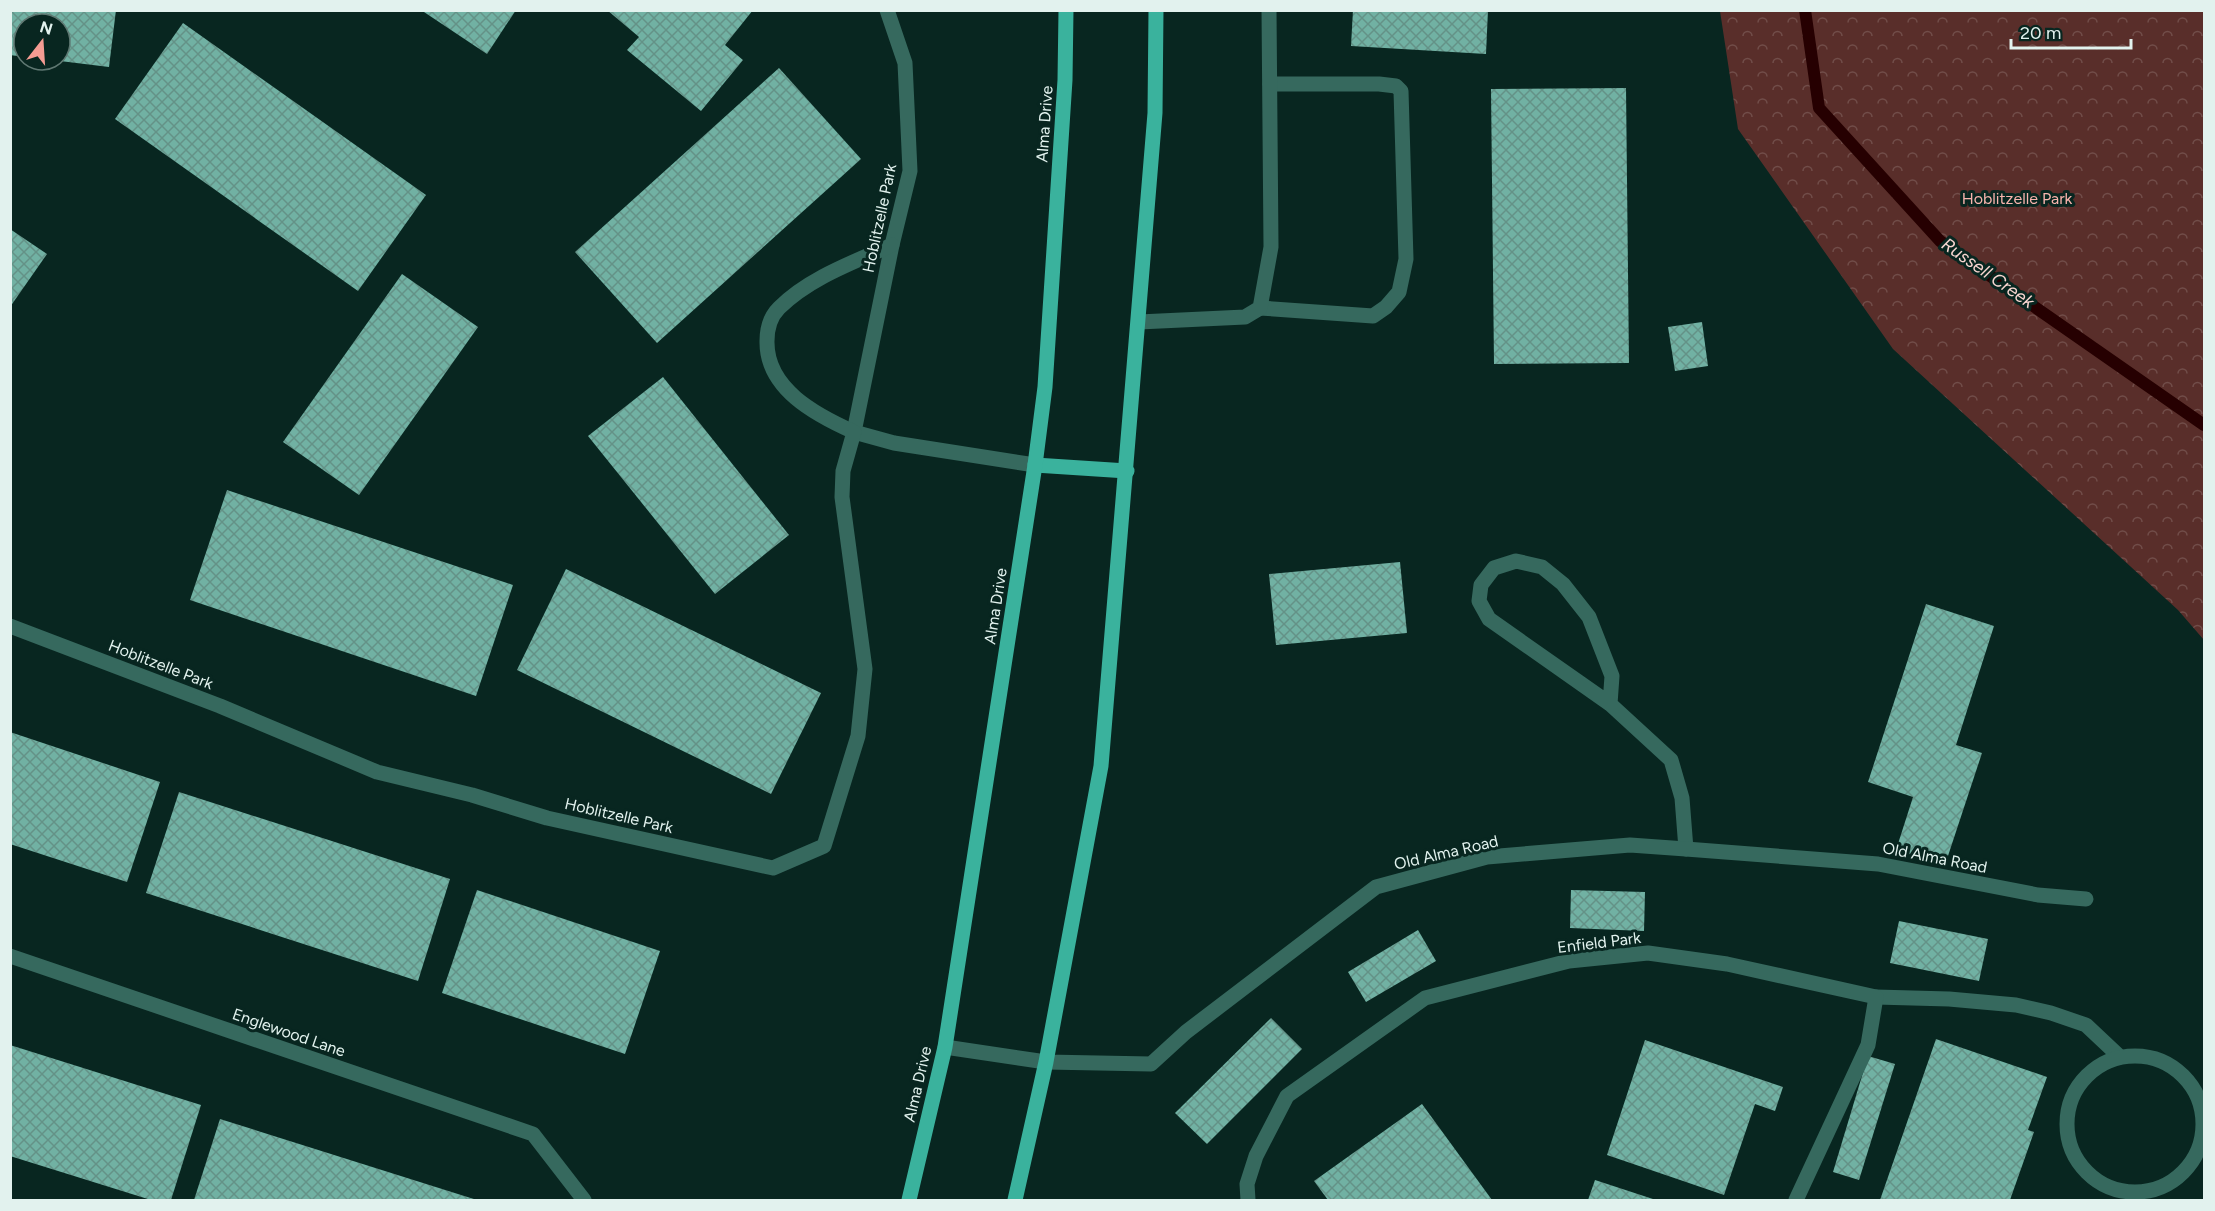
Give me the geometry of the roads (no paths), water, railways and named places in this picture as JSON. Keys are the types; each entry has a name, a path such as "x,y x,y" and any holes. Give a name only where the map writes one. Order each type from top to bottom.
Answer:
{"main road":[{"name":"Alma Drive","path":"909,1200 945,1047 1035,465 1045,387 1065,80 1066,10"},
{"path":"1015,1200 1046,1062 1101,766 1155,113 1156,10"},
{"path":"1035,465 1127,471"}],"street":[{"name":"Hoblitzelle Park","path":"10,626 220,706 377,771 472,795 547,818 773,868 824,846 858,736 865,669 842,497 843,471 854,432 891,245 910,171 905,63 887,10"},
{"path":"1260,308 1271,247 1269,10"},
{"path":"1139,322 1245,317 1260,308 1373,316 1399,292 1406,259 1401,91 1396,86 1379,84 1270,84"},
{"path":"891,245 833,271 796,294 778,309 767,329 767,355 777,377 798,401 830,421 854,432 894,443 1035,465"},
{"path":"1610,704 1612,676 1589,617 1563,584 1542,567 1516,561 1494,568 1481,585 1479,601 1489,619 1610,704 1671,760 1683,798 1686,849"},
{"name":"Old Alma Road","path":"945,1047 1046,1062 1151,1064 1186,1032 1376,887 1487,857 1630,845 1878,864 2027,893 2086,899"},
{"name":"Enfield Park","path":"1248,1200 1247,1184 1256,1156 1287,1096 1425,999 1569,961 1648,953 1727,964 1876,997 1949,999 2016,1005 2086,1025 2120,1057"},
{"name":"Englewood Lane","path":"10,956 533,1134 584,1200"},
{"path":"1796,1200 1868,1045 1876,997"},
{"path":"2146,1056 2172,1066 2191,1085 2202,1110 2203,1137 2193,1162 2174,1181 2150,1192 2122,1192 2097,1183 2078,1163 2067,1139 2067,1112 2076,1087 2095,1068 2120,1057 2146,1056"}],"waterway":[{"name":"Russell Creek","path":"1805,10 1819,108 1940,241 2204,425"}]}
